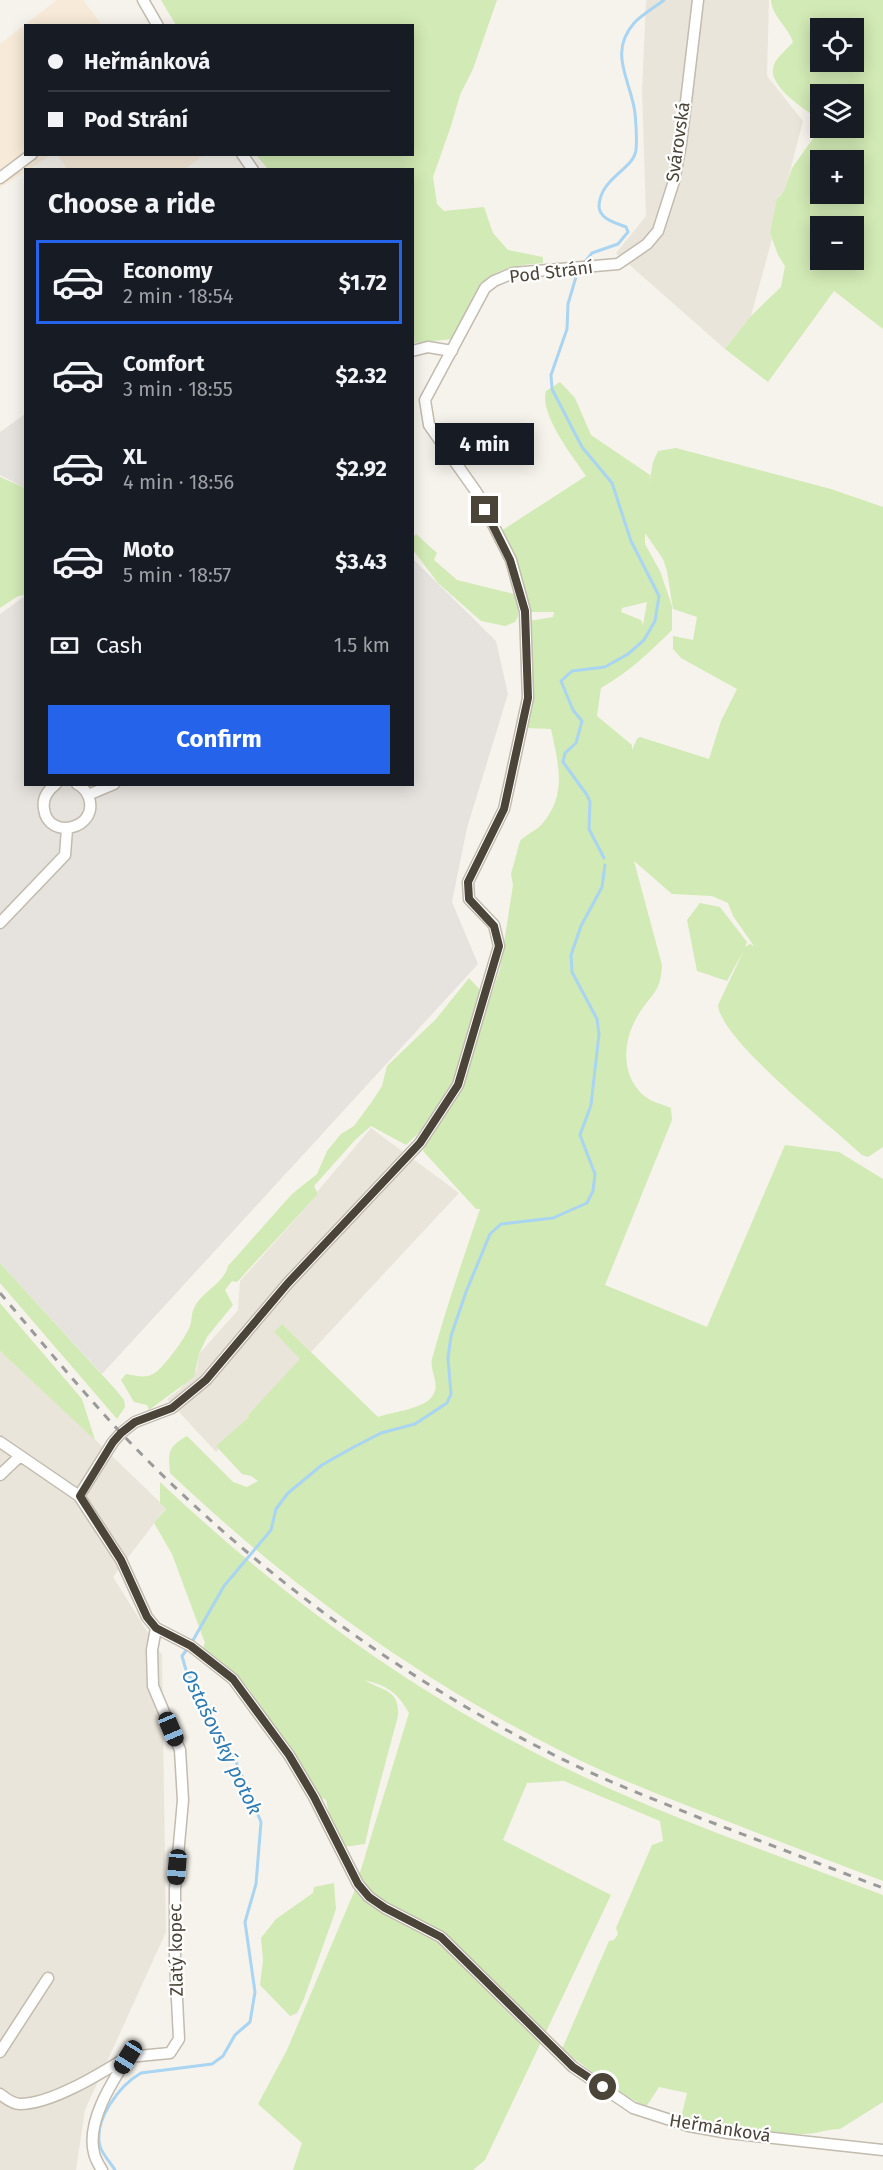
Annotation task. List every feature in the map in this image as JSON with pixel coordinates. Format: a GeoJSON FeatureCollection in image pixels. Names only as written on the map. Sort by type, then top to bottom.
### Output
{"type":"FeatureCollection","features":[{"type":"Feature","properties":{"kind":"street"},"geometry":{"type":"LineString","coordinates":[[143,0],[157,24]]}},
{"type":"Feature","properties":{"kind":"street","name":"Svárovská"},"geometry":{"type":"LineString","coordinates":[[618,264],[647,244],[657,231],[667,205],[681,144],[698,0]]}},
{"type":"Feature","properties":{"kind":"street"},"geometry":{"type":"LineString","coordinates":[[0,178],[29,156]]}},
{"type":"Feature","properties":{"kind":"street","name":"Pod Strání"},"geometry":{"type":"LineString","coordinates":[[80,1496],[121,1433],[135,1422],[172,1408],[206,1380],[288,1283],[420,1143],[458,1085],[499,946],[494,926],[469,899],[468,882],[504,809],[528,698],[525,611],[510,560],[477,493],[429,424],[424,399],[485,288],[494,281],[513,273],[618,264]]}},
{"type":"Feature","properties":{"kind":"street"},"geometry":{"type":"LineString","coordinates":[[414,350],[428,347],[452,351]]}},
{"type":"Feature","properties":{"kind":"street"},"geometry":{"type":"LineString","coordinates":[[54,786],[48,791],[43,807],[51,823],[67,829],[78,826],[90,812],[88,795],[79,786]]}},
{"type":"Feature","properties":{"kind":"street"},"geometry":{"type":"LineString","coordinates":[[88,795],[109,786]]}},
{"type":"Feature","properties":{"kind":"street"},"geometry":{"type":"LineString","coordinates":[[0,923],[64,855],[67,829]]}},
{"type":"Feature","properties":{"kind":"street"},"geometry":{"type":"LineString","coordinates":[[0,1442],[80,1496],[121,1560],[147,1617],[156,1628]]}},
{"type":"Feature","properties":{"kind":"street"},"geometry":{"type":"LineString","coordinates":[[0,1475],[20,1456]]}},
{"type":"Feature","properties":{"kind":"street","name":"Heřmánková"},"geometry":{"type":"LineString","coordinates":[[156,1628],[191,1646],[233,1679],[289,1755],[314,1797],[358,1884],[369,1897],[385,1908],[441,1937],[573,2067],[633,2108],[689,2126],[728,2133],[883,2150]]}},
{"type":"Feature","properties":{"kind":"street","name":"Zlatý kopec"},"geometry":{"type":"LineString","coordinates":[[0,2094],[18,2104],[39,2101],[94,2078],[128,2057],[170,2053],[179,2039],[175,1959],[175,1889],[183,1800],[180,1750],[153,1686],[152,1650],[156,1628]]}},
{"type":"Feature","properties":{"kind":"street"},"geometry":{"type":"LineString","coordinates":[[0,2052],[48,1978]]}},
{"type":"Feature","properties":{"kind":"street"},"geometry":{"type":"LineString","coordinates":[[102,2170],[94,2153],[93,2129],[109,2088],[128,2057]]}},
{"type":"Feature","properties":{"kind":"shaded area"},"geometry":{"type":"Polygon","coordinates":[[[57,0],[83,0],[101,24],[26,24],[57,0]]]}},
{"type":"Feature","properties":{"kind":"shaded area"},"geometry":{"type":"Polygon","coordinates":[[[646,0],[769,0],[767,76],[803,121],[787,183],[779,196],[770,233],[772,239],[751,316],[725,349],[616,253],[646,216],[642,91],[646,0]]]}},
{"type":"Feature","properties":{"kind":"shaded area"},"geometry":{"type":"Polygon","coordinates":[[[24,25],[24,156],[49,156],[31,168],[24,168],[24,172],[0,188],[0,44],[24,25]]]}},
{"type":"Feature","properties":{"kind":"shaded area"},"geometry":{"type":"Polygon","coordinates":[[[58,156],[201,157],[186,168],[67,168],[58,156]]]}},
{"type":"Feature","properties":{"kind":"shaded area"},"geometry":{"type":"Polygon","coordinates":[[[24,415],[24,487],[0,475],[0,432],[24,415]]]}},
{"type":"Feature","properties":{"kind":"shaded area"},"geometry":{"type":"Polygon","coordinates":[[[414,560],[496,641],[508,694],[467,828],[452,902],[478,964],[102,1374],[0,1263],[0,614],[24,597],[24,786],[414,786],[414,560]]]}},
{"type":"Feature","properties":{"kind":"shaded area"},"geometry":{"type":"Polygon","coordinates":[[[371,1128],[459,1193],[311,1352],[282,1324],[274,1332],[301,1359],[248,1415],[249,1417],[217,1446],[219,1449],[216,1452],[167,1399],[179,1390],[197,1370],[199,1354],[238,1310],[240,1281],[318,1194],[317,1192],[371,1128]]]}},
{"type":"Feature","properties":{"kind":"shaded area"},"geometry":{"type":"Polygon","coordinates":[[[0,1351],[166,1508],[113,1577],[162,1655],[166,1932],[85,2110],[76,2170],[0,2170],[0,1351]]]}},
{"type":"Feature","properties":{"kind":"green space"},"geometry":{"type":"Polygon","coordinates":[[[161,0],[497,0],[473,69],[460,95],[433,177],[437,204],[444,211],[484,207],[493,233],[508,250],[543,257],[543,263],[503,270],[491,276],[476,293],[453,339],[414,343],[414,168],[267,168],[257,156],[414,156],[414,24],[175,24],[161,0]]]}},
{"type":"Feature","properties":{"kind":"green space"},"geometry":{"type":"Polygon","coordinates":[[[771,0],[883,0],[883,329],[834,291],[768,382],[725,349],[751,316],[781,287],[785,266],[778,255],[770,233],[777,199],[784,191],[792,168],[813,138],[864,138],[864,84],[810,84],[810,113],[790,98],[777,84],[774,65],[793,42],[777,16],[771,0]]]}},
{"type":"Feature","properties":{"kind":"green space"},"geometry":{"type":"Polygon","coordinates":[[[560,382],[575,398],[591,435],[650,475],[649,484],[653,462],[658,451],[676,448],[831,489],[883,507],[883,1147],[868,1157],[862,1155],[757,1061],[724,1021],[718,1005],[744,950],[727,981],[697,971],[687,920],[700,903],[720,907],[747,942],[745,947],[750,944],[754,946],[733,916],[728,903],[712,896],[672,894],[634,861],[662,965],[660,982],[637,1017],[628,1039],[627,1062],[633,1083],[650,1100],[671,1108],[672,1120],[605,1285],[707,1327],[785,1145],[839,1152],[883,1179],[883,1881],[632,1783],[509,1724],[406,1661],[356,1627],[261,1554],[170,1473],[171,1451],[176,1443],[187,1436],[233,1482],[247,1487],[258,1481],[242,1474],[216,1446],[249,1417],[248,1415],[300,1359],[274,1332],[282,1324],[378,1417],[420,1405],[434,1394],[436,1384],[432,1359],[480,1209],[476,1209],[423,1151],[479,1031],[500,969],[513,885],[511,874],[520,841],[542,824],[550,813],[558,790],[558,766],[551,729],[526,728],[529,621],[553,617],[554,612],[528,612],[524,586],[501,531],[586,476],[552,423],[547,411],[546,391],[560,382]],[[645,533],[645,544],[660,571],[672,606],[672,630],[639,661],[601,688],[597,716],[632,745],[632,750],[640,737],[709,759],[721,721],[737,689],[681,658],[673,649],[673,636],[693,640],[697,617],[673,609],[663,559],[645,533]],[[647,602],[622,608],[621,612],[641,620],[643,625],[647,602]]]}},
{"type":"Feature","properties":{"kind":"green space"},"geometry":{"type":"Polygon","coordinates":[[[0,477],[24,488],[24,595],[18,596],[0,608],[0,477]]]}},
{"type":"Feature","properties":{"kind":"green space"},"geometry":{"type":"Polygon","coordinates":[[[416,534],[437,553],[434,560],[457,580],[518,595],[518,616],[515,622],[505,626],[481,621],[438,583],[414,551],[416,534]]]}},
{"type":"Feature","properties":{"kind":"green space"},"geometry":{"type":"Polygon","coordinates":[[[469,978],[482,992],[454,1080],[427,1125],[406,1145],[371,1126],[355,1140],[314,1186],[318,1194],[237,1282],[232,1281],[225,1290],[233,1305],[207,1337],[199,1354],[194,1377],[149,1410],[147,1405],[134,1402],[121,1380],[126,1374],[150,1375],[168,1360],[188,1331],[193,1310],[198,1302],[218,1283],[228,1266],[292,1194],[317,1174],[327,1151],[341,1134],[354,1126],[373,1100],[382,1086],[387,1066],[436,1019],[469,978]]]}},
{"type":"Feature","properties":{"kind":"green space"},"geometry":{"type":"Polygon","coordinates":[[[0,1263],[124,1400],[125,1407],[117,1419],[0,1283],[0,1263]]]}},
{"type":"Feature","properties":{"kind":"green space"},"geometry":{"type":"Polygon","coordinates":[[[0,1303],[82,1399],[95,1440],[0,1351],[0,1303]]]}},
{"type":"Feature","properties":{"kind":"green space"},"geometry":{"type":"Polygon","coordinates":[[[160,1482],[252,1564],[300,1602],[399,1673],[504,1737],[598,1784],[638,1801],[883,1895],[883,2102],[840,2129],[803,2134],[772,2133],[726,2127],[681,2118],[687,2093],[659,2087],[646,2107],[614,2089],[562,2049],[609,1941],[614,1940],[618,1934],[616,1928],[652,1845],[663,1841],[660,1821],[564,1781],[527,1783],[503,1840],[611,1895],[485,2160],[473,2170],[293,2170],[302,2143],[258,2104],[287,2050],[354,1892],[409,1713],[391,1691],[364,1680],[393,1696],[398,1707],[398,1716],[365,1844],[344,1847],[330,1818],[326,1800],[320,1797],[249,1689],[231,1670],[203,1648],[205,1643],[172,1554],[154,1523],[166,1509],[160,1503],[160,1482]]]}},
{"type":"Feature","properties":{"kind":"green space"},"geometry":{"type":"Polygon","coordinates":[[[334,1883],[336,1909],[304,1999],[297,2013],[290,2016],[260,1985],[263,1960],[261,1938],[276,1919],[313,1893],[314,1887],[334,1883]]]}},
{"type":"Feature","properties":{"kind":"waterway","name":"Ostašovský potok"},"geometry":{"type":"LineString","coordinates":[[584,263],[592,253],[618,244],[628,232],[626,227],[605,217],[599,206],[605,188],[630,163],[636,150],[635,113],[623,67],[623,45],[627,33],[635,22],[664,0]]}},
{"type":"Feature","properties":{"kind":"waterway","name":"Ostašovský potok"},"geometry":{"type":"LineString","coordinates":[[578,270],[568,304],[567,329],[551,375],[552,389],[582,447],[612,483],[631,541],[659,596],[655,621],[644,640],[628,654],[605,667],[572,671],[561,681],[573,710],[582,721],[576,743],[565,753],[563,762],[590,802],[589,829],[604,858]]}},
{"type":"Feature","properties":{"kind":"waterway","name":"Ostašovský potok"},"geometry":{"type":"LineString","coordinates":[[192,1642],[224,1586],[271,1530],[276,1509],[288,1493],[322,1465],[352,1448],[381,1433],[415,1424],[447,1403],[451,1394],[448,1358],[451,1336],[490,1234],[501,1224],[553,1218],[587,1203],[593,1191],[595,1174],[580,1135],[591,1105],[599,1034],[597,1019],[572,972],[571,955],[581,926],[602,887],[605,865]]}},
{"type":"Feature","properties":{"kind":"waterway","name":"Ostašovský potok"},"geometry":{"type":"LineString","coordinates":[[115,2170],[101,2149],[99,2136],[104,2115],[117,2095],[141,2073],[212,2064],[223,2056],[235,2035],[250,2022],[255,1992],[245,1922],[256,1884],[261,1822],[237,1764],[186,1670],[182,1656],[188,1648]]}},
{"type":"Feature","properties":{"kind":"railway"},"geometry":{"type":"LineString","coordinates":[[0,1293],[105,1416],[169,1482],[272,1573],[326,1615],[382,1654],[499,1726],[577,1766],[700,1818],[883,1888]]}},
{"type":"Feature","properties":{"kind":"route"},"geometry":{"type":"LineString","coordinates":[[485,510],[510,560],[525,611],[528,698],[504,809],[468,882],[469,899],[494,926],[499,946],[458,1085],[420,1143],[288,1283],[206,1380],[172,1408],[135,1422],[121,1433],[80,1496],[121,1560],[147,1617],[156,1628],[191,1646],[233,1679],[289,1755],[314,1797],[358,1884],[369,1897],[385,1908],[426,1927],[441,1937],[457,1950],[573,2067],[603,2087]]}}]}
